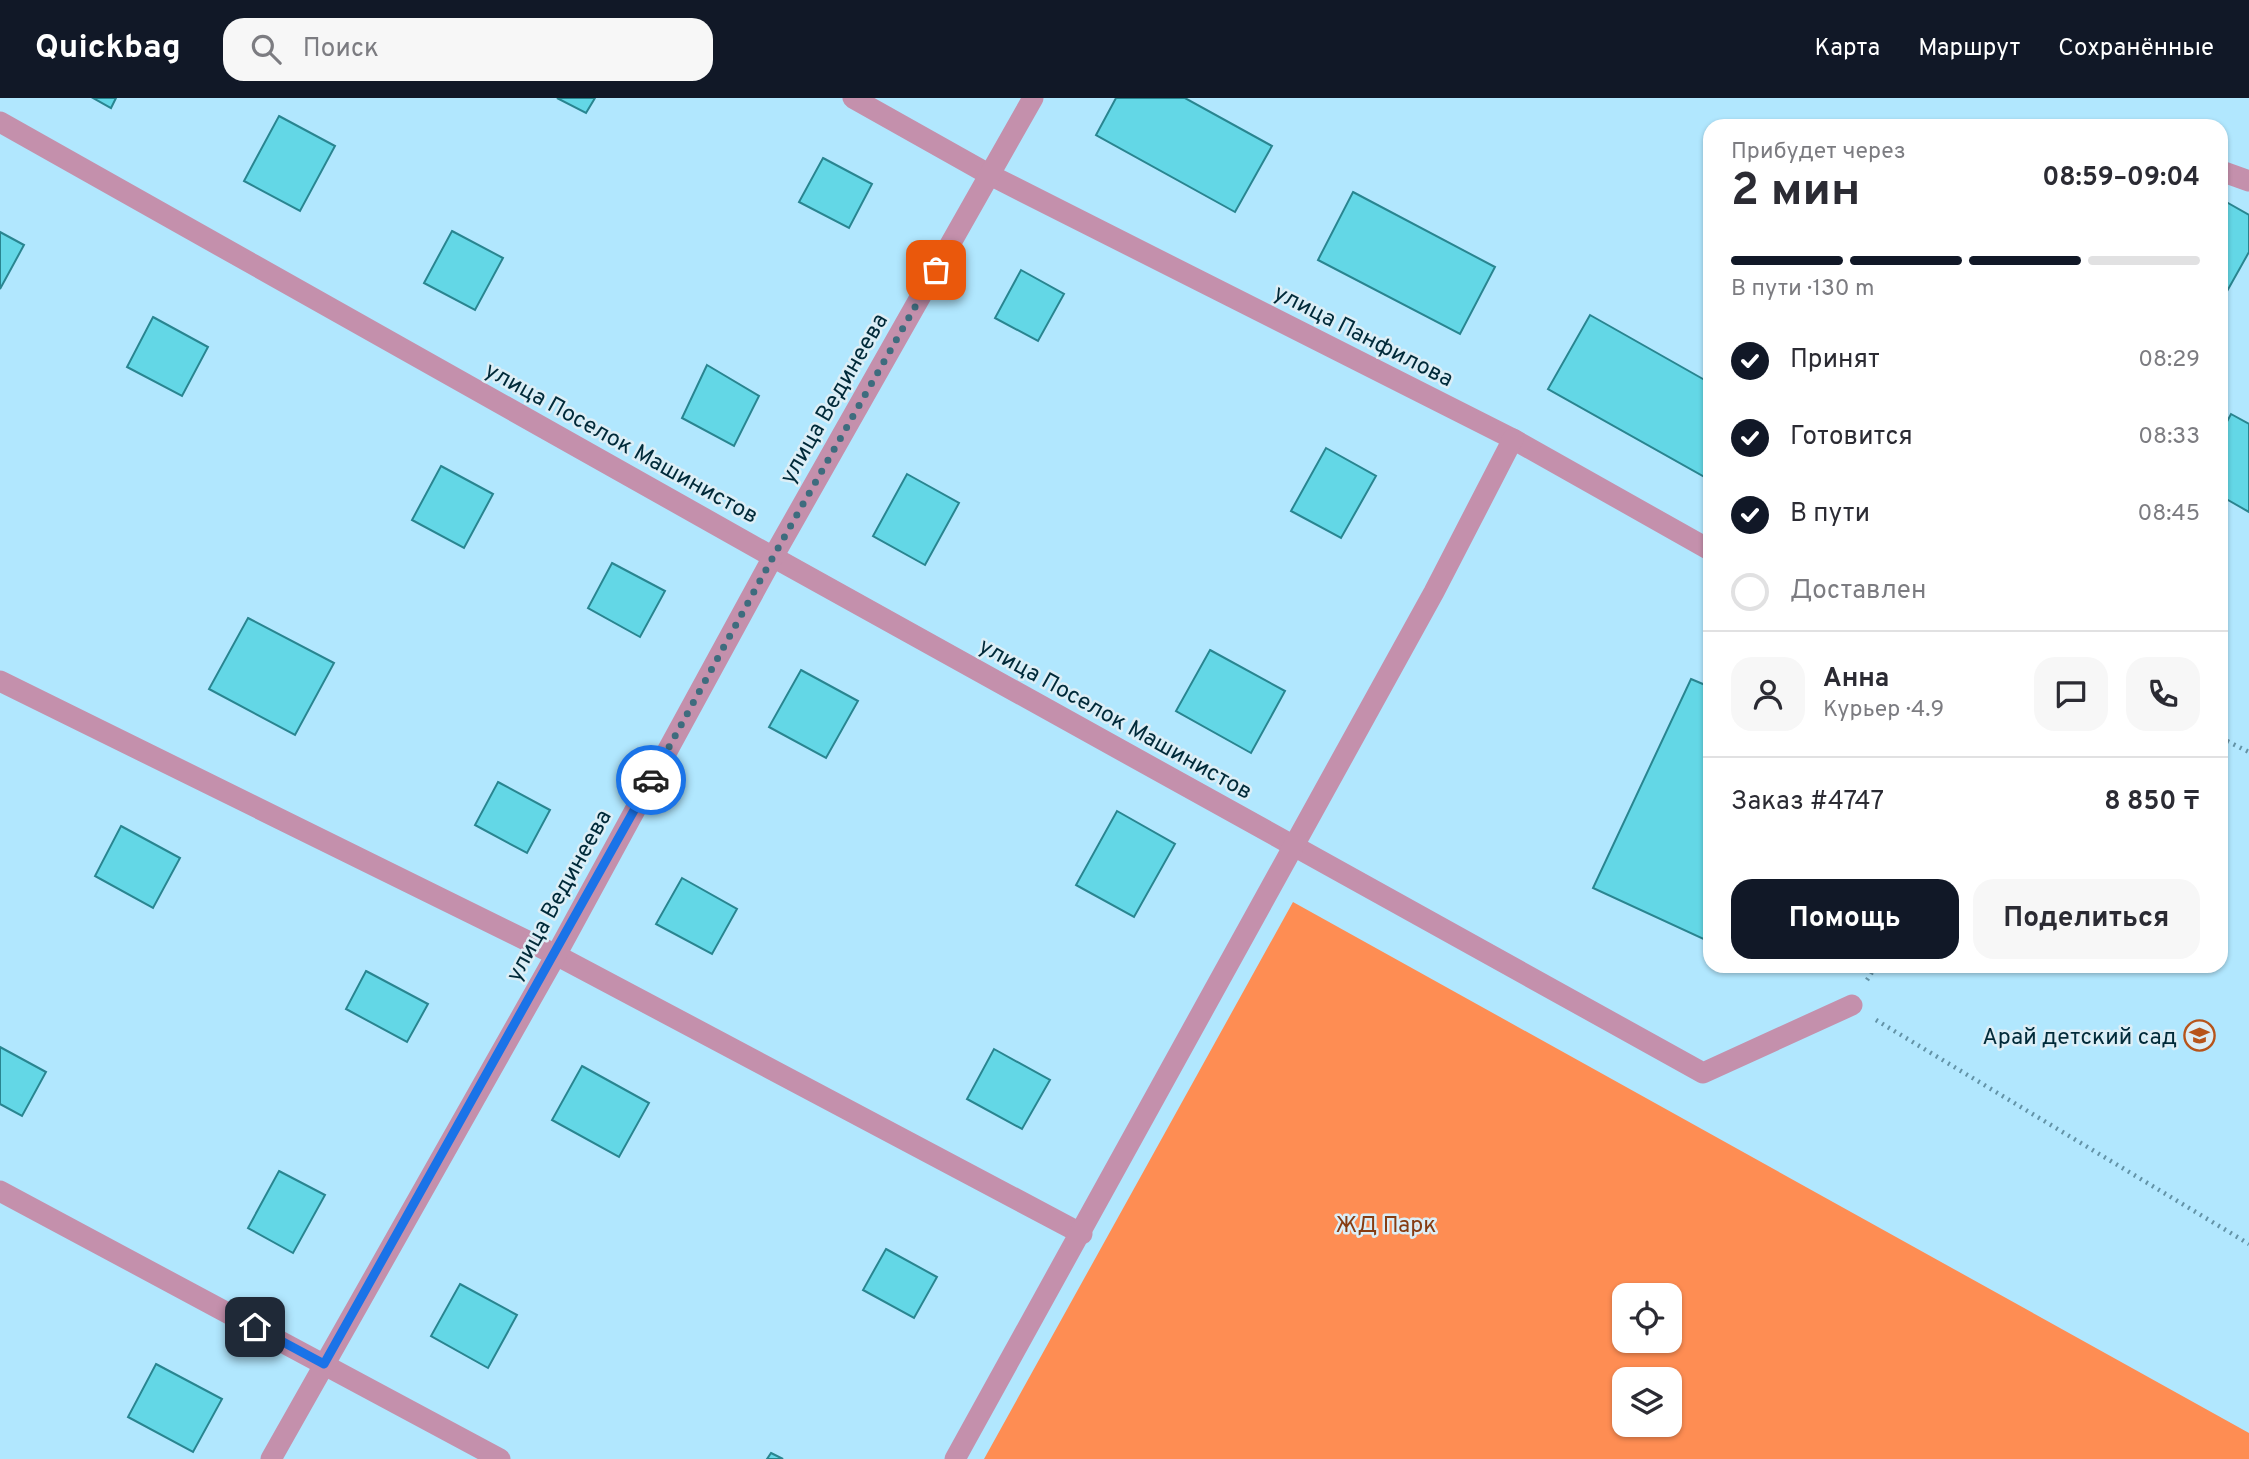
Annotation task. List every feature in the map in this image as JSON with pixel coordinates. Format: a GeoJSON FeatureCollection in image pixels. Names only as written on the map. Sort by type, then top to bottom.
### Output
{"type":"FeatureCollection","features":[{"type":"Feature","properties":{"kind":"street"},"geometry":{"type":"LineString","coordinates":[[853,98],[990,175]]}},
{"type":"Feature","properties":{"kind":"street","name":"улица Вединеева"},"geometry":{"type":"LineString","coordinates":[[271,1459],[556,955],[773,557],[1033,98]]}},
{"type":"Feature","properties":{"kind":"street","name":"улица Поселок Машинистов"},"geometry":{"type":"LineString","coordinates":[[0,122],[773,557],[1703,1073],[1852,1005]]}},
{"type":"Feature","properties":{"kind":"street"},"geometry":{"type":"LineString","coordinates":[[2228,174],[2249,181]]}},
{"type":"Feature","properties":{"kind":"street","name":"улица Панфилова"},"geometry":{"type":"LineString","coordinates":[[990,175],[1513,439],[1703,546]]}},
{"type":"Feature","properties":{"kind":"street"},"geometry":{"type":"LineString","coordinates":[[955,1459],[1082,1234],[1292,845],[1434,592],[1513,439]]}},
{"type":"Feature","properties":{"kind":"street"},"geometry":{"type":"LineString","coordinates":[[0,681],[556,955],[1082,1234]]}},
{"type":"Feature","properties":{"kind":"street"},"geometry":{"type":"LineString","coordinates":[[0,1191],[500,1459]]}},
{"type":"Feature","properties":{"kind":"path"},"geometry":{"type":"LineString","coordinates":[[2228,742],[2249,752]]}},
{"type":"Feature","properties":{"kind":"path"},"geometry":{"type":"LineString","coordinates":[[1852,1005],[2249,1244]]}},
{"type":"Feature","properties":{"kind":"green space","name":"ЖД Парк"},"geometry":{"type":"Polygon","coordinates":[[[1293,902],[2249,1433],[2249,1459],[984,1459],[1293,902]]]}},
{"type":"Feature","properties":{"kind":"building"},"geometry":{"type":"Polygon","coordinates":[[[93,98],[116,98],[111,108],[93,98]]]}},
{"type":"Feature","properties":{"kind":"building"},"geometry":{"type":"Polygon","coordinates":[[[557,98],[595,98],[586,113],[557,98]]]}},
{"type":"Feature","properties":{"kind":"building"},"geometry":{"type":"Polygon","coordinates":[[[1116,98],[1185,98],[1272,146],[1235,212],[1096,135],[1116,98]]]}},
{"type":"Feature","properties":{"kind":"building"},"geometry":{"type":"Polygon","coordinates":[[[279,116],[335,146],[300,211],[244,181],[279,116]]]}},
{"type":"Feature","properties":{"kind":"building"},"geometry":{"type":"Polygon","coordinates":[[[823,158],[872,184],[849,228],[799,202],[823,158]]]}},
{"type":"Feature","properties":{"kind":"building"},"geometry":{"type":"Polygon","coordinates":[[[1353,192],[1495,267],[1460,334],[1318,260],[1353,192]]]}},
{"type":"Feature","properties":{"kind":"building"},"geometry":{"type":"Polygon","coordinates":[[[2228,203],[2249,215],[2249,252],[2228,290],[2228,203]]]}},
{"type":"Feature","properties":{"kind":"building"},"geometry":{"type":"Polygon","coordinates":[[[452,231],[503,258],[475,310],[424,283],[452,231]]]}},
{"type":"Feature","properties":{"kind":"building"},"geometry":{"type":"Polygon","coordinates":[[[0,232],[24,245],[0,289],[0,232]]]}},
{"type":"Feature","properties":{"kind":"building"},"geometry":{"type":"Polygon","coordinates":[[[1021,270],[1064,294],[1038,341],[995,318],[1021,270]]]}},
{"type":"Feature","properties":{"kind":"building"},"geometry":{"type":"Polygon","coordinates":[[[1590,315],[1703,379],[1703,476],[1548,389],[1590,315]]]}},
{"type":"Feature","properties":{"kind":"building"},"geometry":{"type":"Polygon","coordinates":[[[153,317],[208,347],[182,396],[127,367],[153,317]]]}},
{"type":"Feature","properties":{"kind":"building"},"geometry":{"type":"Polygon","coordinates":[[[707,365],[759,396],[734,446],[682,418],[707,365]]]}},
{"type":"Feature","properties":{"kind":"building"},"geometry":{"type":"Polygon","coordinates":[[[2231,414],[2249,424],[2249,512],[2228,500],[2228,420],[2231,414]]]}},
{"type":"Feature","properties":{"kind":"building"},"geometry":{"type":"Polygon","coordinates":[[[1326,448],[1376,476],[1341,538],[1291,511],[1326,448]]]}},
{"type":"Feature","properties":{"kind":"building"},"geometry":{"type":"Polygon","coordinates":[[[441,466],[493,494],[464,548],[412,520],[441,466]]]}},
{"type":"Feature","properties":{"kind":"building"},"geometry":{"type":"Polygon","coordinates":[[[907,474],[959,503],[925,565],[873,536],[907,474]]]}},
{"type":"Feature","properties":{"kind":"building"},"geometry":{"type":"Polygon","coordinates":[[[612,563],[665,591],[640,637],[588,608],[612,563]]]}},
{"type":"Feature","properties":{"kind":"building"},"geometry":{"type":"Polygon","coordinates":[[[248,618],[334,663],[295,735],[209,689],[248,618]]]}},
{"type":"Feature","properties":{"kind":"building"},"geometry":{"type":"Polygon","coordinates":[[[1210,650],[1285,691],[1251,753],[1176,711],[1210,650]]]}},
{"type":"Feature","properties":{"kind":"building"},"geometry":{"type":"Polygon","coordinates":[[[801,670],[858,701],[826,758],[769,727],[801,670]]]}},
{"type":"Feature","properties":{"kind":"building"},"geometry":{"type":"Polygon","coordinates":[[[1691,679],[1703,684],[1703,939],[1593,888],[1691,679]]]}},
{"type":"Feature","properties":{"kind":"building"},"geometry":{"type":"Polygon","coordinates":[[[498,782],[550,810],[527,853],[475,825],[498,782]]]}},
{"type":"Feature","properties":{"kind":"building"},"geometry":{"type":"Polygon","coordinates":[[[1117,811],[1175,844],[1134,917],[1076,885],[1117,811]]]}},
{"type":"Feature","properties":{"kind":"building"},"geometry":{"type":"Polygon","coordinates":[[[121,826],[180,858],[153,908],[95,876],[121,826]]]}},
{"type":"Feature","properties":{"kind":"building"},"geometry":{"type":"Polygon","coordinates":[[[682,878],[737,909],[712,954],[656,924],[682,878]]]}},
{"type":"Feature","properties":{"kind":"building"},"geometry":{"type":"Polygon","coordinates":[[[366,971],[428,1004],[407,1042],[346,1009],[366,971]]]}},
{"type":"Feature","properties":{"kind":"building"},"geometry":{"type":"Polygon","coordinates":[[[0,1047],[46,1072],[22,1116],[0,1104],[0,1047]]]}},
{"type":"Feature","properties":{"kind":"building"},"geometry":{"type":"Polygon","coordinates":[[[994,1049],[1050,1080],[1022,1129],[967,1099],[994,1049]]]}},
{"type":"Feature","properties":{"kind":"building"},"geometry":{"type":"Polygon","coordinates":[[[582,1066],[649,1103],[619,1157],[552,1120],[582,1066]]]}},
{"type":"Feature","properties":{"kind":"building"},"geometry":{"type":"Polygon","coordinates":[[[279,1171],[325,1195],[293,1253],[248,1228],[279,1171]]]}},
{"type":"Feature","properties":{"kind":"building"},"geometry":{"type":"Polygon","coordinates":[[[886,1249],[937,1277],[914,1318],[863,1290],[886,1249]]]}},
{"type":"Feature","properties":{"kind":"building"},"geometry":{"type":"Polygon","coordinates":[[[460,1284],[517,1315],[488,1368],[431,1336],[460,1284]]]}},
{"type":"Feature","properties":{"kind":"building"},"geometry":{"type":"Polygon","coordinates":[[[156,1364],[222,1399],[193,1452],[128,1417],[156,1364]]]}},
{"type":"Feature","properties":{"kind":"building"},"geometry":{"type":"Polygon","coordinates":[[[771,1453],[783,1459],[767,1459],[771,1453]]]}},
{"type":"Feature","properties":{"kind":"way so far"},"geometry":{"type":"LineString","coordinates":[[651,780],[773,557],[936,270]]}},
{"type":"Feature","properties":{"kind":"place","name":"Арай детский сад"},"geometry":{"type":"Point","coordinates":[2200,1036]}},
{"type":"Feature","properties":{"kind":"route"},"geometry":{"type":"LineString","coordinates":[[255,1327],[324,1364],[556,955],[651,780]]}}]}
